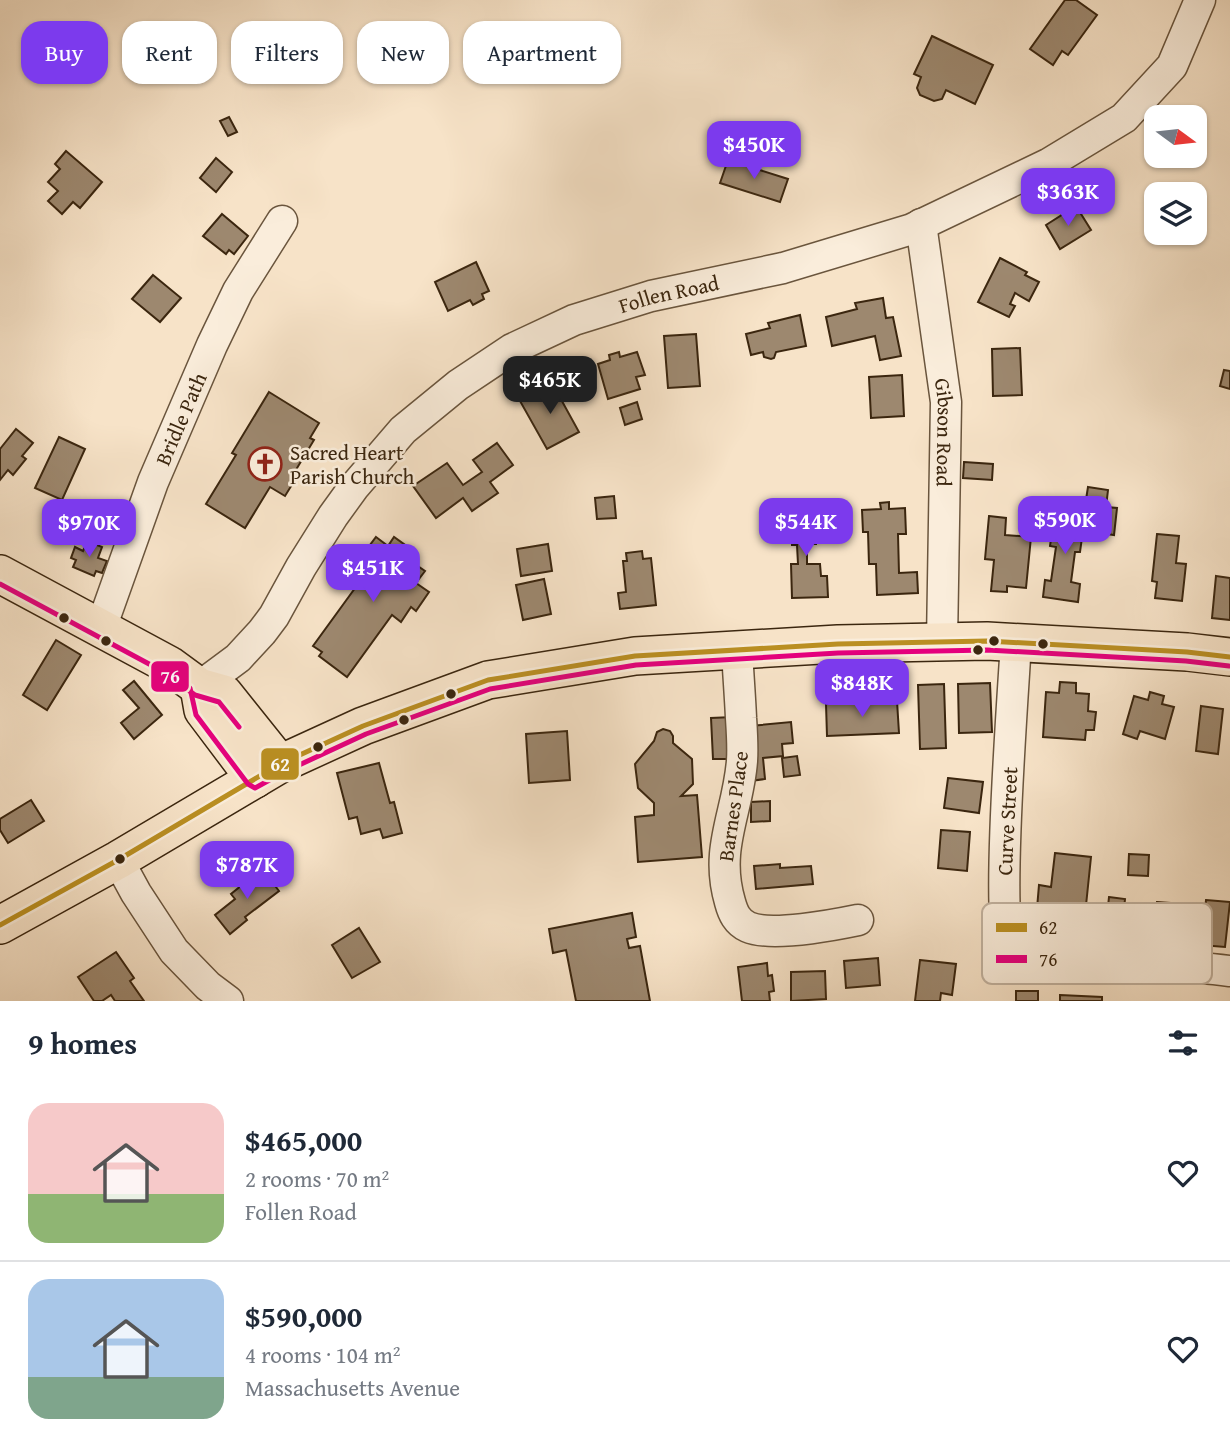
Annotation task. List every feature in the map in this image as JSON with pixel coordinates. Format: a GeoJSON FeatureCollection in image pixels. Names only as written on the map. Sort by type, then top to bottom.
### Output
{"type":"FeatureCollection","features":[{"type":"Feature","properties":{"kind":"main road"},"geometry":{"type":"LineString","coordinates":[[0,574],[169,665],[199,687],[204,710],[267,771]]}},
{"type":"Feature","properties":{"kind":"main road"},"geometry":{"type":"LineString","coordinates":[[0,925],[118,860],[267,771],[363,726],[488,680],[635,656],[838,644],[1016,642],[1230,657]]}},
{"type":"Feature","properties":{"kind":"street","name":"Follen Road"},"geometry":{"type":"LineString","coordinates":[[199,687],[238,658],[262,632],[333,516],[354,487],[403,430],[458,385],[512,349],[574,320],[651,296],[783,268],[912,229],[1048,164],[1124,118],[1171,66],[1200,0]]}},
{"type":"Feature","properties":{"kind":"street","name":"Bridle Path"},"geometry":{"type":"LineString","coordinates":[[100,628],[153,482],[212,345],[238,292],[282,221]]}},
{"type":"Feature","properties":{"kind":"street","name":"Gibson Road"},"geometry":{"type":"LineString","coordinates":[[921,224],[946,402],[942,642]]}},
{"type":"Feature","properties":{"kind":"street","name":"Curve Street"},"geometry":{"type":"LineString","coordinates":[[1004,903],[1016,642]]}},
{"type":"Feature","properties":{"kind":"street","name":"Barnes Place"},"geometry":{"type":"LineString","coordinates":[[737,649],[742,763],[724,860],[728,894],[735,916],[747,927],[767,930],[819,928],[858,920]]}},
{"type":"Feature","properties":{"kind":"street"},"geometry":{"type":"LineString","coordinates":[[118,860],[174,951],[208,986],[228,1001]]}},
{"type":"Feature","properties":{"kind":"street","name":"Curve Street"},"geometry":{"type":"LineString","coordinates":[[1212,969],[1230,971]]}},
{"type":"Feature","properties":{"kind":"building"},"geometry":{"type":"Polygon","coordinates":[[[1065,0],[1076,0],[1097,15],[1068,55],[1062,51],[1053,65],[1030,49],[1065,0]]]}},
{"type":"Feature","properties":{"kind":"building"},"geometry":{"type":"Polygon","coordinates":[[[932,36],[993,65],[975,104],[946,90],[942,99],[934,101],[920,95],[917,88],[921,77],[914,74],[932,36]]]}},
{"type":"Feature","properties":{"kind":"building"},"geometry":{"type":"Polygon","coordinates":[[[229,117],[237,132],[228,136],[220,121],[229,117]]]}},
{"type":"Feature","properties":{"kind":"building"},"geometry":{"type":"Polygon","coordinates":[[[66,151],[102,182],[80,208],[73,202],[62,214],[48,201],[58,191],[48,182],[60,169],[55,164],[66,151]]]}},
{"type":"Feature","properties":{"kind":"building"},"geometry":{"type":"Polygon","coordinates":[[[216,158],[232,172],[216,192],[200,178],[216,158]]]}},
{"type":"Feature","properties":{"kind":"building"},"geometry":{"type":"Polygon","coordinates":[[[728,160],[788,179],[780,202],[720,183],[728,160]]]}},
{"type":"Feature","properties":{"kind":"building"},"geometry":{"type":"Polygon","coordinates":[[[1076,206],[1091,230],[1060,249],[1046,225],[1076,206]]]}},
{"type":"Feature","properties":{"kind":"building"},"geometry":{"type":"Polygon","coordinates":[[[222,214],[248,236],[234,254],[229,250],[226,254],[203,236],[222,214]]]}},
{"type":"Feature","properties":{"kind":"building"},"geometry":{"type":"Polygon","coordinates":[[[1000,258],[1027,272],[1025,275],[1039,282],[1029,301],[1015,293],[1010,304],[1015,306],[1009,317],[978,302],[1000,258]]]}},
{"type":"Feature","properties":{"kind":"building"},"geometry":{"type":"Polygon","coordinates":[[[476,262],[489,291],[482,294],[484,299],[473,305],[470,300],[448,311],[435,282],[476,262]]]}},
{"type":"Feature","properties":{"kind":"building"},"geometry":{"type":"Polygon","coordinates":[[[153,275],[181,298],[160,322],[132,299],[153,275]]]}},
{"type":"Feature","properties":{"kind":"building"},"geometry":{"type":"Polygon","coordinates":[[[883,298],[886,318],[893,317],[901,356],[880,360],[875,336],[832,346],[826,317],[857,309],[855,303],[883,298]]]}},
{"type":"Feature","properties":{"kind":"building"},"geometry":{"type":"Polygon","coordinates":[[[800,315],[806,346],[776,352],[771,359],[764,357],[763,352],[751,355],[746,334],[770,328],[768,323],[800,315]]]}},
{"type":"Feature","properties":{"kind":"building"},"geometry":{"type":"Polygon","coordinates":[[[696,334],[700,386],[668,388],[664,336],[696,334]]]}},
{"type":"Feature","properties":{"kind":"building"},"geometry":{"type":"Polygon","coordinates":[[[1020,348],[1022,395],[993,396],[992,349],[1020,348]]]}},
{"type":"Feature","properties":{"kind":"building"},"geometry":{"type":"Polygon","coordinates":[[[619,352],[620,357],[637,352],[645,375],[636,377],[640,389],[608,399],[598,364],[610,360],[609,355],[619,352]]]}},
{"type":"Feature","properties":{"kind":"building"},"geometry":{"type":"Polygon","coordinates":[[[1224,370],[1230,371],[1230,389],[1220,386],[1224,370]]]}},
{"type":"Feature","properties":{"kind":"building"},"geometry":{"type":"Polygon","coordinates":[[[902,375],[904,416],[871,418],[869,377],[902,375]]]}},
{"type":"Feature","properties":{"kind":"building"},"geometry":{"type":"Polygon","coordinates":[[[552,383],[579,432],[547,449],[520,401],[552,383]]]}},
{"type":"Feature","properties":{"kind":"building","name":"Sacred Heart Parish Church"},"geometry":{"type":"Polygon","coordinates":[[[269,392],[319,423],[310,438],[314,440],[294,473],[298,475],[285,496],[270,487],[245,528],[206,504],[236,455],[232,453],[269,392]]]}},
{"type":"Feature","properties":{"kind":"building"},"geometry":{"type":"Polygon","coordinates":[[[637,402],[642,419],[625,425],[620,408],[637,402]]]}},
{"type":"Feature","properties":{"kind":"building"},"geometry":{"type":"Polygon","coordinates":[[[16,429],[33,443],[22,456],[26,459],[13,475],[8,470],[0,480],[0,449],[16,429]]]}},
{"type":"Feature","properties":{"kind":"building"},"geometry":{"type":"Polygon","coordinates":[[[59,437],[85,449],[62,500],[35,488],[59,437]]]}},
{"type":"Feature","properties":{"kind":"building"},"geometry":{"type":"Polygon","coordinates":[[[497,443],[513,465],[490,482],[498,493],[472,511],[463,498],[436,518],[413,486],[447,463],[463,485],[482,472],[473,460],[497,443]]]}},
{"type":"Feature","properties":{"kind":"building"},"geometry":{"type":"Polygon","coordinates":[[[964,462],[993,464],[992,480],[963,478],[964,462]]]}},
{"type":"Feature","properties":{"kind":"building"},"geometry":{"type":"Polygon","coordinates":[[[1088,487],[1108,490],[1106,507],[1117,508],[1114,535],[1087,531],[1091,507],[1085,506],[1088,487]]]}},
{"type":"Feature","properties":{"kind":"building"},"geometry":{"type":"Polygon","coordinates":[[[614,496],[616,518],[597,519],[595,498],[614,496]]]}},
{"type":"Feature","properties":{"kind":"building"},"geometry":{"type":"Polygon","coordinates":[[[889,502],[889,509],[905,508],[906,534],[898,534],[899,573],[917,572],[918,593],[877,595],[876,564],[869,564],[868,532],[863,532],[862,510],[881,509],[880,503],[889,502]]]}},
{"type":"Feature","properties":{"kind":"building"},"geometry":{"type":"Polygon","coordinates":[[[815,510],[816,544],[807,544],[807,564],[820,564],[821,576],[827,576],[828,597],[792,598],[791,564],[798,564],[797,545],[792,545],[791,511],[815,510]]]}},
{"type":"Feature","properties":{"kind":"building"},"geometry":{"type":"Polygon","coordinates":[[[1055,511],[1085,516],[1080,552],[1075,552],[1071,582],[1080,584],[1078,602],[1043,597],[1045,580],[1051,581],[1056,547],[1050,546],[1055,511]]]}},
{"type":"Feature","properties":{"kind":"building"},"geometry":{"type":"Polygon","coordinates":[[[989,516],[1006,518],[1005,535],[1031,537],[1026,588],[1007,586],[1007,592],[991,591],[994,560],[985,559],[989,516]]]}},
{"type":"Feature","properties":{"kind":"building"},"geometry":{"type":"Polygon","coordinates":[[[1157,534],[1179,536],[1176,563],[1186,564],[1182,601],[1155,598],[1157,582],[1152,581],[1157,534]]]}},
{"type":"Feature","properties":{"kind":"building"},"geometry":{"type":"Polygon","coordinates":[[[376,537],[388,546],[394,537],[415,552],[409,560],[425,571],[416,583],[429,592],[416,611],[411,607],[401,622],[392,615],[347,677],[319,656],[322,652],[313,646],[366,573],[355,565],[376,537]]]}},
{"type":"Feature","properties":{"kind":"building"},"geometry":{"type":"Polygon","coordinates":[[[87,541],[102,547],[98,558],[107,561],[102,573],[96,571],[94,576],[73,567],[76,560],[71,558],[75,547],[83,551],[87,541]]]}},
{"type":"Feature","properties":{"kind":"building"},"geometry":{"type":"Polygon","coordinates":[[[548,544],[552,571],[521,576],[517,549],[548,544]]]}},
{"type":"Feature","properties":{"kind":"building"},"geometry":{"type":"Polygon","coordinates":[[[642,551],[643,559],[651,558],[656,605],[620,609],[618,593],[626,592],[623,561],[627,561],[626,553],[642,551]]]}},
{"type":"Feature","properties":{"kind":"building"},"geometry":{"type":"Polygon","coordinates":[[[1216,576],[1230,578],[1230,620],[1212,618],[1216,576]]]}},
{"type":"Feature","properties":{"kind":"building"},"geometry":{"type":"Polygon","coordinates":[[[544,579],[551,614],[523,620],[516,585],[544,579]]]}},
{"type":"Feature","properties":{"kind":"building"},"geometry":{"type":"Polygon","coordinates":[[[56,640],[81,655],[47,710],[23,695],[56,640]]]}},
{"type":"Feature","properties":{"kind":"building"},"geometry":{"type":"Polygon","coordinates":[[[134,681],[162,715],[134,739],[121,723],[139,708],[123,690],[134,681]]]}},
{"type":"Feature","properties":{"kind":"building"},"geometry":{"type":"Polygon","coordinates":[[[1060,682],[1076,683],[1076,693],[1089,694],[1088,711],[1096,712],[1094,730],[1086,730],[1085,740],[1043,737],[1046,692],[1059,693],[1060,682]]]}},
{"type":"Feature","properties":{"kind":"building"},"geometry":{"type":"Polygon","coordinates":[[[990,683],[992,732],[959,733],[958,684],[990,683]]]}},
{"type":"Feature","properties":{"kind":"building"},"geometry":{"type":"Polygon","coordinates":[[[944,684],[946,748],[920,749],[918,685],[944,684]]]}},
{"type":"Feature","properties":{"kind":"building"},"geometry":{"type":"Polygon","coordinates":[[[1150,692],[1164,696],[1162,704],[1174,707],[1165,739],[1140,731],[1137,739],[1123,734],[1134,696],[1148,700],[1150,692]]]}},
{"type":"Feature","properties":{"kind":"building"},"geometry":{"type":"Polygon","coordinates":[[[897,701],[899,733],[827,736],[826,704],[897,701]]]}},
{"type":"Feature","properties":{"kind":"building"},"geometry":{"type":"Polygon","coordinates":[[[1201,706],[1223,709],[1218,754],[1196,751],[1201,706]]]}},
{"type":"Feature","properties":{"kind":"building"},"geometry":{"type":"Polygon","coordinates":[[[733,717],[734,759],[713,759],[711,718],[733,717]]]}},
{"type":"Feature","properties":{"kind":"building"},"geometry":{"type":"Polygon","coordinates":[[[791,722],[793,743],[782,744],[783,756],[763,758],[765,779],[750,781],[750,726],[791,722]]]}},
{"type":"Feature","properties":{"kind":"building"},"geometry":{"type":"Polygon","coordinates":[[[663,729],[670,731],[673,743],[692,759],[693,784],[681,796],[697,795],[702,857],[638,862],[635,817],[654,815],[654,803],[638,788],[635,764],[654,741],[657,732],[663,729]]]}},
{"type":"Feature","properties":{"kind":"building"},"geometry":{"type":"Polygon","coordinates":[[[567,731],[570,780],[529,783],[526,734],[567,731]]]}},
{"type":"Feature","properties":{"kind":"building"},"geometry":{"type":"Polygon","coordinates":[[[797,756],[800,775],[784,777],[782,758],[797,756]]]}},
{"type":"Feature","properties":{"kind":"building"},"geometry":{"type":"Polygon","coordinates":[[[379,763],[402,833],[383,838],[380,829],[361,834],[357,817],[349,819],[337,773],[379,763]]]}},
{"type":"Feature","properties":{"kind":"building"},"geometry":{"type":"Polygon","coordinates":[[[948,778],[983,782],[979,813],[944,808],[948,778]]]}},
{"type":"Feature","properties":{"kind":"building"},"geometry":{"type":"Polygon","coordinates":[[[31,800],[44,821],[8,843],[0,830],[0,819],[31,800]]]}},
{"type":"Feature","properties":{"kind":"building"},"geometry":{"type":"Polygon","coordinates":[[[770,801],[770,821],[751,822],[751,802],[770,801]]]}},
{"type":"Feature","properties":{"kind":"building"},"geometry":{"type":"Polygon","coordinates":[[[941,830],[970,832],[967,871],[938,868],[941,830]]]}},
{"type":"Feature","properties":{"kind":"building"},"geometry":{"type":"Polygon","coordinates":[[[1055,853],[1091,857],[1086,903],[1037,903],[1039,885],[1051,887],[1055,853]]]}},
{"type":"Feature","properties":{"kind":"building"},"geometry":{"type":"Polygon","coordinates":[[[1129,854],[1149,855],[1148,876],[1128,875],[1129,854]]]}},
{"type":"Feature","properties":{"kind":"building"},"geometry":{"type":"Polygon","coordinates":[[[780,864],[780,868],[811,866],[813,884],[756,889],[754,866],[780,864]]]}},
{"type":"Feature","properties":{"kind":"building"},"geometry":{"type":"Polygon","coordinates":[[[262,869],[279,891],[245,917],[247,920],[230,934],[215,915],[235,899],[231,894],[262,869]]]}},
{"type":"Feature","properties":{"kind":"building"},"geometry":{"type":"Polygon","coordinates":[[[1109,897],[1125,899],[1125,903],[1108,903],[1109,897]]]}},
{"type":"Feature","properties":{"kind":"building"},"geometry":{"type":"Polygon","coordinates":[[[1206,900],[1230,902],[1225,947],[1212,946],[1212,903],[1206,903],[1206,900]]]}},
{"type":"Feature","properties":{"kind":"building"},"geometry":{"type":"Polygon","coordinates":[[[632,913],[636,937],[627,939],[629,948],[640,946],[650,1001],[576,1001],[566,950],[553,953],[549,929],[632,913]]]}},
{"type":"Feature","properties":{"kind":"building"},"geometry":{"type":"Polygon","coordinates":[[[359,928],[380,962],[352,978],[332,945],[359,928]]]}},
{"type":"Feature","properties":{"kind":"building"},"geometry":{"type":"Polygon","coordinates":[[[116,952],[134,978],[130,981],[144,1001],[115,1001],[111,995],[102,1001],[94,1001],[78,977],[116,952]]]}},
{"type":"Feature","properties":{"kind":"building"},"geometry":{"type":"Polygon","coordinates":[[[878,958],[880,985],[846,988],[844,961],[878,958]]]}},
{"type":"Feature","properties":{"kind":"building"},"geometry":{"type":"Polygon","coordinates":[[[920,960],[956,964],[952,995],[941,993],[940,1001],[915,1001],[920,960]]]}},
{"type":"Feature","properties":{"kind":"building"},"geometry":{"type":"Polygon","coordinates":[[[767,963],[768,976],[772,975],[774,991],[769,992],[770,1001],[742,1001],[738,967],[767,963]]]}},
{"type":"Feature","properties":{"kind":"building"},"geometry":{"type":"Polygon","coordinates":[[[825,971],[826,999],[791,1001],[791,972],[825,971]]]}},
{"type":"Feature","properties":{"kind":"building"},"geometry":{"type":"Polygon","coordinates":[[[1016,991],[1038,991],[1038,1001],[1016,1001],[1016,991]]]}},
{"type":"Feature","properties":{"kind":"building"},"geometry":{"type":"Polygon","coordinates":[[[1060,995],[1102,997],[1102,1001],[1060,1001],[1060,995]]]}},
{"type":"Feature","properties":{"kind":"transit line","name":"76"},"geometry":{"type":"LineString","coordinates":[[0,584],[164,672],[195,695],[219,702],[239,727]]}},
{"type":"Feature","properties":{"kind":"transit line","name":"62"},"geometry":{"type":"LineString","coordinates":[[0,925],[118,860],[280,764],[363,726],[488,680],[635,656],[838,644],[987,641],[1187,652],[1230,657]]}},
{"type":"Feature","properties":{"kind":"transit line","name":"76"},"geometry":{"type":"LineString","coordinates":[[190,688],[196,715],[248,784],[255,788],[366,734],[490,689],[636,665],[838,653],[987,650],[1186,661],[1229,666]]}},
{"type":"Feature","properties":{"kind":"place","name":"Sacred Heart Parish Church"},"geometry":{"type":"Point","coordinates":[265,464]}}]}
